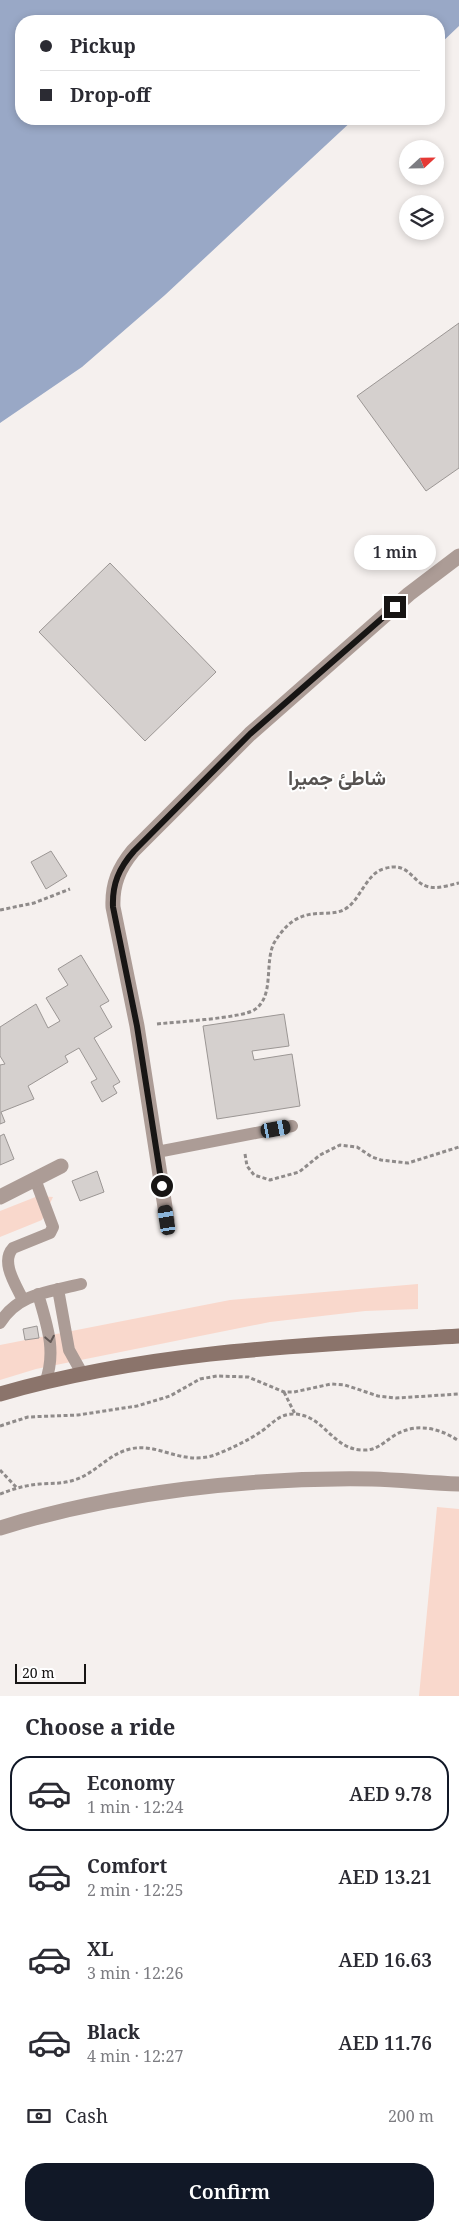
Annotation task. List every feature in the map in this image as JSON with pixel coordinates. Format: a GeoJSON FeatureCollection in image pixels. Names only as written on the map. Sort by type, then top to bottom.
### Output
{"type":"FeatureCollection","features":[{"type":"Feature","properties":{"kind":"street"},"geometry":{"type":"LineString","coordinates":[[167,1220],[137,1026],[113,907],[112,892],[116,877],[123,863],[250,734],[409,594],[459,556]]}},
{"type":"Feature","properties":{"kind":"street"},"geometry":{"type":"LineString","coordinates":[[0,1196],[61,1166]]}},
{"type":"Feature","properties":{"kind":"street"},"geometry":{"type":"LineString","coordinates":[[0,1394],[83,1375],[185,1356],[278,1346],[459,1336]]}},
{"type":"Feature","properties":{"kind":"street"},"geometry":{"type":"LineString","coordinates":[[0,1528],[34,1517],[155,1493],[258,1483],[371,1480],[459,1484]]}},
{"type":"Feature","properties":{"kind":"lane"},"geometry":{"type":"LineString","coordinates":[[157,1152],[292,1126]]}},
{"type":"Feature","properties":{"kind":"lane"},"geometry":{"type":"LineString","coordinates":[[22,1300],[7,1265],[9,1252],[13,1248],[50,1233],[53,1228],[35,1179]]}},
{"type":"Feature","properties":{"kind":"lane"},"geometry":{"type":"LineString","coordinates":[[0,1323],[12,1306],[22,1300],[38,1294],[81,1284]]}},
{"type":"Feature","properties":{"kind":"lane"},"geometry":{"type":"LineString","coordinates":[[58,1289],[69,1350],[83,1375]]}},
{"type":"Feature","properties":{"kind":"lane"},"geometry":{"type":"LineString","coordinates":[[38,1294],[50,1336],[52,1353],[45,1384]]}},
{"type":"Feature","properties":{"kind":"path"},"geometry":{"type":"LineString","coordinates":[[137,1026],[240,1015],[254,1010],[263,999],[274,944],[281,933],[301,917],[312,913],[336,913],[349,907],[364,889],[373,873],[381,869],[398,867],[407,870],[422,884],[429,887],[459,883]]}},
{"type":"Feature","properties":{"kind":"path"},"geometry":{"type":"LineString","coordinates":[[0,910],[34,903],[70,889]]}},
{"type":"Feature","properties":{"kind":"path"},"geometry":{"type":"LineString","coordinates":[[243,1135],[247,1166],[258,1178],[270,1180],[299,1172],[320,1155],[340,1145],[358,1147],[372,1157],[381,1160],[408,1163],[459,1147]]}},
{"type":"Feature","properties":{"kind":"path"},"geometry":{"type":"LineString","coordinates":[[0,1426],[28,1417],[78,1414],[137,1406],[170,1396],[200,1379],[217,1376],[248,1377],[284,1392],[294,1392],[331,1384],[345,1385],[378,1396],[396,1398],[459,1394]]}},
{"type":"Feature","properties":{"kind":"path"},"geometry":{"type":"LineString","coordinates":[[284,1392],[295,1414]]}},
{"type":"Feature","properties":{"kind":"path"},"geometry":{"type":"LineString","coordinates":[[0,1494],[17,1488],[73,1481],[94,1470],[117,1454],[129,1449],[142,1447],[155,1449],[186,1459],[214,1455],[262,1430],[277,1418],[295,1414],[303,1415],[319,1423],[333,1438],[352,1449],[362,1450],[379,1447],[394,1436],[414,1428],[436,1429],[447,1433],[459,1441]]}},
{"type":"Feature","properties":{"kind":"path"},"geometry":{"type":"LineString","coordinates":[[0,1470],[17,1488]]}},
{"type":"Feature","properties":{"kind":"shaded area"},"geometry":{"type":"Polygon","coordinates":[[[38,1196],[53,1197],[42,1220],[0,1237],[0,1211],[38,1196]]]}},
{"type":"Feature","properties":{"kind":"shaded area"},"geometry":{"type":"Polygon","coordinates":[[[418,1284],[418,1309],[365,1311],[270,1322],[36,1369],[0,1380],[0,1345],[230,1300],[418,1284]]]}},
{"type":"Feature","properties":{"kind":"shaded area"},"geometry":{"type":"Polygon","coordinates":[[[437,1507],[459,1509],[459,1696],[419,1696],[437,1507]]]}},
{"type":"Feature","properties":{"kind":"water"},"geometry":{"type":"Polygon","coordinates":[[[0,0],[459,0],[459,26],[445,39],[445,15],[15,15],[15,125],[348,125],[165,295],[82,367],[0,423],[0,0]]]}},
{"type":"Feature","properties":{"kind":"building"},"geometry":{"type":"Polygon","coordinates":[[[459,323],[459,468],[426,491],[357,396],[459,323]]]}},
{"type":"Feature","properties":{"kind":"building"},"geometry":{"type":"Polygon","coordinates":[[[110,563],[216,672],[145,741],[39,632],[110,563]]]}},
{"type":"Feature","properties":{"kind":"building"},"geometry":{"type":"Polygon","coordinates":[[[51,851],[67,876],[46,889],[31,862],[51,851]]]}},
{"type":"Feature","properties":{"kind":"building"},"geometry":{"type":"Polygon","coordinates":[[[81,955],[109,1001],[100,1006],[112,1027],[94,1038],[120,1082],[113,1086],[117,1093],[102,1102],[91,1082],[97,1079],[79,1048],[65,1056],[68,1062],[28,1086],[34,1099],[1,1112],[5,1122],[0,1124],[0,1065],[5,1064],[0,1056],[0,1027],[36,1004],[48,1028],[60,1021],[46,998],[68,985],[58,969],[81,955]]]}},
{"type":"Feature","properties":{"kind":"building"},"geometry":{"type":"Polygon","coordinates":[[[284,1014],[289,1046],[252,1051],[254,1060],[292,1054],[300,1106],[217,1119],[203,1026],[284,1014]]]}},
{"type":"Feature","properties":{"kind":"building"},"geometry":{"type":"Polygon","coordinates":[[[4,1134],[14,1159],[0,1165],[0,1136],[4,1134]]]}},
{"type":"Feature","properties":{"kind":"building"},"geometry":{"type":"Polygon","coordinates":[[[97,1171],[104,1192],[80,1201],[72,1181],[97,1171]]]}},
{"type":"Feature","properties":{"kind":"building"},"geometry":{"type":"Polygon","coordinates":[[[37,1326],[39,1338],[25,1340],[23,1329],[37,1326]]]}},
{"type":"Feature","properties":{"kind":"district","name":"شاطئ جميرا"},"geometry":{"type":"Point","coordinates":[337,777]}},
{"type":"Feature","properties":{"kind":"route"},"geometry":{"type":"LineString","coordinates":[[162,1186],[137,1026],[113,907],[112,892],[116,877],[123,863],[134,851],[250,734],[395,607]]}}]}
